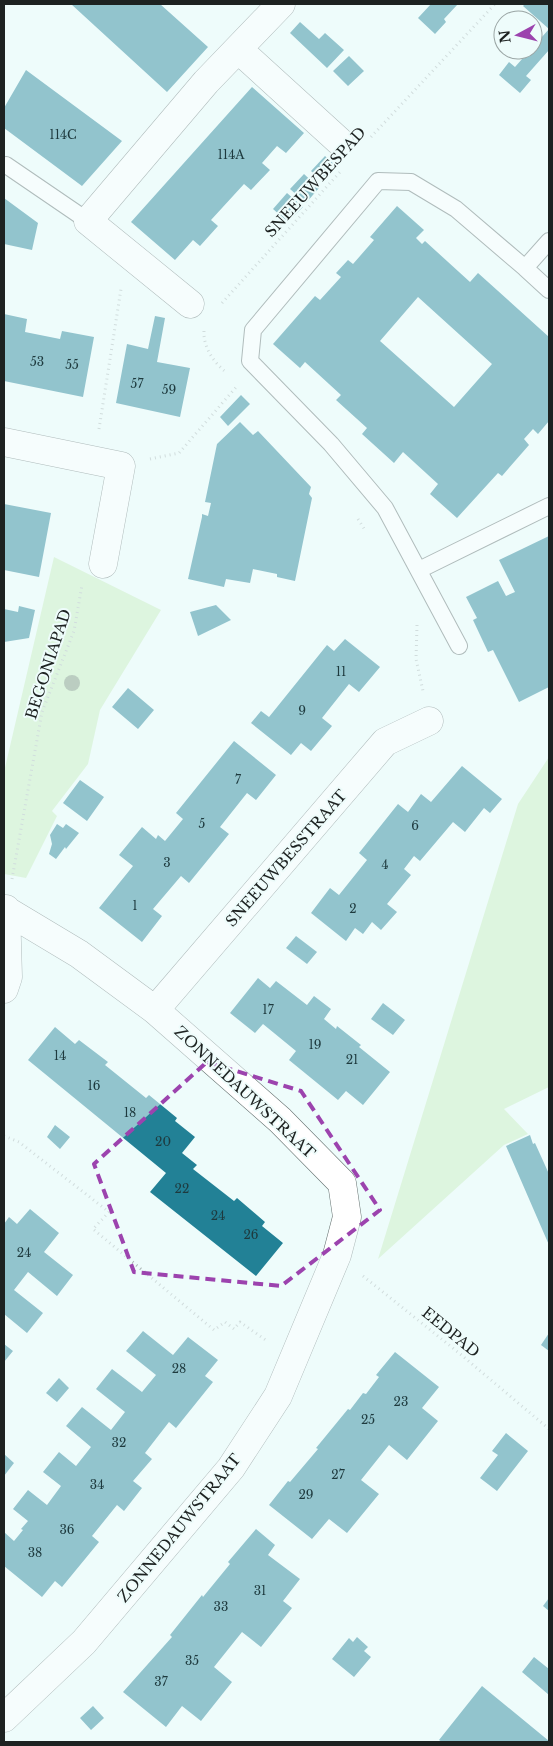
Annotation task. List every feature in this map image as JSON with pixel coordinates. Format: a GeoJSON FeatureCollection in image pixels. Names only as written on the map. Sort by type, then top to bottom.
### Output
{"type":"FeatureCollection","features":[{"type":"Feature","properties":{"kind":"street"},"geometry":{"type":"LineString","coordinates":[[190,304],[88,222],[206,82],[281,4]]}},
{"type":"Feature","properties":{"kind":"street"},"geometry":{"type":"LineString","coordinates":[[238,49],[342,153]]}},
{"type":"Feature","properties":{"kind":"street"},"geometry":{"type":"LineString","coordinates":[[4,442],[121,466],[102,564]]}},
{"type":"Feature","properties":{"kind":"street","name":"SNEEUWBESSTRAAT"},"geometry":{"type":"LineString","coordinates":[[155,1010],[385,742],[429,721]]}},
{"type":"Feature","properties":{"kind":"street"},"geometry":{"type":"LineString","coordinates":[[4,988],[8,977],[5,909]]}},
{"type":"Feature","properties":{"kind":"street","name":"ZONNEDAUWSTRAAT"},"geometry":{"type":"LineString","coordinates":[[4,1718],[84,1642],[231,1468],[278,1396],[292,1358],[337,1256],[347,1217],[342,1183],[280,1120],[155,1010],[79,954],[5,909]]}},
{"type":"Feature","properties":{"kind":"lane"},"geometry":{"type":"LineString","coordinates":[[6,165],[88,222]]}},
{"type":"Feature","properties":{"kind":"lane"},"geometry":{"type":"LineString","coordinates":[[459,646],[385,508],[331,444],[250,361],[253,330],[378,181],[411,182],[456,209],[549,290]]}},
{"type":"Feature","properties":{"kind":"lane"},"geometry":{"type":"LineString","coordinates":[[524,268],[549,240]]}},
{"type":"Feature","properties":{"kind":"lane"},"geometry":{"type":"LineString","coordinates":[[418,570],[549,506]]}},
{"type":"Feature","properties":{"kind":"path","name":"SNEEUWBESPAD"},"geometry":{"type":"LineString","coordinates":[[366,142],[496,4]]}},
{"type":"Feature","properties":{"kind":"path","name":"SNEEUWBESPAD"},"geometry":{"type":"LineString","coordinates":[[220,305],[342,153]]}},
{"type":"Feature","properties":{"kind":"path"},"geometry":{"type":"LineString","coordinates":[[122,284],[99,429],[121,466],[178,453],[240,383]]}},
{"type":"Feature","properties":{"kind":"path"},"geometry":{"type":"LineString","coordinates":[[204,328],[203,342],[218,366],[232,377]]}},
{"type":"Feature","properties":{"kind":"path"},"geometry":{"type":"LineString","coordinates":[[354,513],[369,536]]}},
{"type":"Feature","properties":{"kind":"path","name":"BEGONIAPAD"},"geometry":{"type":"LineString","coordinates":[[5,909],[42,712],[74,631],[82,583],[101,586],[102,564]]}},
{"type":"Feature","properties":{"kind":"path"},"geometry":{"type":"LineString","coordinates":[[417,621],[416,659],[429,721]]}},
{"type":"Feature","properties":{"kind":"path"},"geometry":{"type":"LineString","coordinates":[[4,1136],[19,1142],[109,1212],[94,1230],[214,1330],[225,1322],[234,1328],[240,1322],[292,1358]]}},
{"type":"Feature","properties":{"kind":"path","name":"EEDPAD"},"geometry":{"type":"LineString","coordinates":[[337,1256],[459,1353],[549,1429]]}},
{"type":"Feature","properties":{"kind":"highlighted area"},"geometry":{"type":"Polygon","coordinates":[[[207,1062],[301,1091],[380,1210],[281,1286],[134,1272],[94,1164],[207,1062]]]}},
{"type":"Feature","properties":{"kind":"green space"},"geometry":{"type":"Polygon","coordinates":[[[54,557],[161,610],[100,710],[88,764],[52,811],[57,816],[26,878],[4,874],[4,772],[54,557]]]}},
{"type":"Feature","properties":{"kind":"green space"},"geometry":{"type":"Polygon","coordinates":[[[549,757],[549,1087],[504,1109],[528,1134],[504,1145],[378,1259],[518,804],[549,757]]]}},
{"type":"Feature","properties":{"kind":"building"},"geometry":{"type":"Polygon","coordinates":[[[71,4],[160,4],[208,47],[167,92],[71,4]]]}},
{"type":"Feature","properties":{"kind":"building"},"geometry":{"type":"Polygon","coordinates":[[[431,4],[458,4],[444,19],[446,22],[435,34],[418,18],[431,4]]]}},
{"type":"Feature","properties":{"kind":"building"},"geometry":{"type":"Polygon","coordinates":[[[525,4],[549,4],[549,29],[543,24],[543,10],[528,10],[523,6],[525,4]]]}},
{"type":"Feature","properties":{"kind":"building"},"geometry":{"type":"Polygon","coordinates":[[[300,22],[319,39],[325,33],[344,50],[327,68],[290,33],[300,22]]]}},
{"type":"Feature","properties":{"kind":"building"},"geometry":{"type":"Polygon","coordinates":[[[549,29],[549,50],[543,57],[543,36],[549,29]]]}},
{"type":"Feature","properties":{"kind":"building"},"geometry":{"type":"Polygon","coordinates":[[[349,56],[364,71],[348,86],[333,71],[349,56]]]}},
{"type":"Feature","properties":{"kind":"building"},"geometry":{"type":"Polygon","coordinates":[[[521,60],[540,60],[526,76],[531,80],[520,93],[499,75],[509,62],[515,67],[521,60]]]}},
{"type":"Feature","properties":{"kind":"building"},"geometry":{"type":"Polygon","coordinates":[[[26,70],[122,141],[82,186],[4,128],[4,108],[26,70]]]}},
{"type":"Feature","properties":{"kind":"building"},"geometry":{"type":"Polygon","coordinates":[[[252,87],[304,133],[286,153],[277,146],[262,163],[270,170],[251,190],[244,184],[211,220],[218,226],[200,246],[193,240],[175,260],[131,222],[252,87]]]}},
{"type":"Feature","properties":{"kind":"building"},"geometry":{"type":"Polygon","coordinates":[[[325,156],[336,166],[322,181],[311,171],[325,156]]]}},
{"type":"Feature","properties":{"kind":"building"},"geometry":{"type":"Polygon","coordinates":[[[304,174],[319,188],[306,203],[290,189],[304,174]]]}},
{"type":"Feature","properties":{"kind":"building"},"geometry":{"type":"Polygon","coordinates":[[[287,193],[303,207],[288,222],[273,209],[287,193]]]}},
{"type":"Feature","properties":{"kind":"building"},"geometry":{"type":"Polygon","coordinates":[[[4,198],[38,223],[32,250],[4,244],[4,198]]]}},
{"type":"Feature","properties":{"kind":"building"},"geometry":{"type":"Polygon","coordinates":[[[397,206],[424,230],[416,238],[422,244],[425,241],[470,282],[478,273],[549,337],[549,421],[538,434],[533,429],[524,439],[529,445],[502,476],[498,473],[457,518],[430,494],[438,484],[403,452],[394,463],[362,434],[367,428],[336,400],[341,395],[305,362],[300,368],[273,344],[315,296],[320,300],[341,277],[336,273],[348,260],[353,264],[374,240],[370,237],[397,206]],[[418,297],[380,341],[454,407],[492,364],[418,297]]]}},
{"type":"Feature","properties":{"kind":"building"},"geometry":{"type":"Polygon","coordinates":[[[4,314],[27,319],[25,332],[60,339],[62,331],[94,337],[83,397],[4,381],[4,314]]]}},
{"type":"Feature","properties":{"kind":"building"},"geometry":{"type":"Polygon","coordinates":[[[155,316],[165,318],[157,362],[190,368],[180,417],[116,403],[127,344],[148,349],[155,316]]]}},
{"type":"Feature","properties":{"kind":"building"},"geometry":{"type":"Polygon","coordinates":[[[241,395],[250,404],[228,426],[220,417],[241,395]]]}},
{"type":"Feature","properties":{"kind":"building"},"geometry":{"type":"Polygon","coordinates":[[[240,422],[253,435],[258,431],[311,487],[309,494],[312,498],[295,581],[277,577],[277,574],[253,569],[250,583],[226,579],[224,587],[188,579],[202,514],[208,516],[211,503],[205,502],[217,444],[240,422]]]}},
{"type":"Feature","properties":{"kind":"building"},"geometry":{"type":"Polygon","coordinates":[[[4,504],[51,513],[39,577],[4,570],[4,504]]]}},
{"type":"Feature","properties":{"kind":"building"},"geometry":{"type":"Polygon","coordinates":[[[549,536],[549,687],[519,702],[493,650],[488,652],[473,620],[477,618],[466,597],[498,581],[506,596],[515,592],[499,560],[549,536]]]}},
{"type":"Feature","properties":{"kind":"building"},"geometry":{"type":"Polygon","coordinates":[[[216,605],[231,620],[198,636],[190,612],[216,605]]]}},
{"type":"Feature","properties":{"kind":"building"},"geometry":{"type":"Polygon","coordinates":[[[19,606],[35,610],[29,638],[4,642],[4,609],[18,612],[19,606]]]}},
{"type":"Feature","properties":{"kind":"building"},"geometry":{"type":"Polygon","coordinates":[[[345,639],[380,667],[359,692],[349,684],[322,718],[332,726],[311,751],[301,743],[291,755],[251,723],[261,711],[269,717],[327,645],[334,651],[345,639]]]}},
{"type":"Feature","properties":{"kind":"building"},"geometry":{"type":"Polygon","coordinates":[[[128,688],[154,710],[138,729],[112,707],[128,688]]]}},
{"type":"Feature","properties":{"kind":"building"},"geometry":{"type":"Polygon","coordinates":[[[234,741],[276,775],[256,800],[247,793],[220,827],[229,834],[189,883],[181,876],[153,909],[162,916],[142,942],[99,908],[133,866],[119,855],[142,827],[156,839],[158,835],[165,841],[183,819],[176,813],[234,741]]]}},
{"type":"Feature","properties":{"kind":"building"},"geometry":{"type":"Polygon","coordinates":[[[462,766],[502,799],[490,813],[484,808],[465,832],[453,822],[420,861],[414,856],[404,869],[411,875],[387,904],[397,912],[381,930],[372,922],[363,934],[355,928],[346,941],[311,913],[330,888],[339,895],[367,860],[359,853],[398,804],[408,812],[421,794],[431,802],[462,766]]]}},
{"type":"Feature","properties":{"kind":"building"},"geometry":{"type":"Polygon","coordinates":[[[80,780],[104,797],[87,821],[63,803],[80,780]]]}},
{"type":"Feature","properties":{"kind":"building"},"geometry":{"type":"Polygon","coordinates":[[[57,824],[63,828],[66,824],[79,833],[56,859],[49,854],[52,844],[50,835],[57,824]]]}},
{"type":"Feature","properties":{"kind":"building"},"geometry":{"type":"Polygon","coordinates":[[[296,936],[317,952],[307,964],[286,948],[296,936]]]}},
{"type":"Feature","properties":{"kind":"building"},"geometry":{"type":"Polygon","coordinates":[[[258,978],[270,988],[276,981],[307,1005],[314,996],[331,1009],[324,1019],[336,1029],[337,1026],[361,1045],[359,1047],[390,1072],[363,1105],[346,1091],[338,1100],[289,1060],[296,1051],[263,1024],[255,1033],[230,1013],[258,978]]]}},
{"type":"Feature","properties":{"kind":"building"},"geometry":{"type":"Polygon","coordinates":[[[383,1003],[405,1020],[393,1035],[371,1019],[383,1003]]]}},
{"type":"Feature","properties":{"kind":"building"},"geometry":{"type":"Polygon","coordinates":[[[55,1027],[75,1044],[79,1040],[108,1062],[105,1065],[146,1098],[149,1095],[177,1118],[175,1121],[195,1137],[182,1153],[197,1165],[193,1169],[234,1201],[237,1198],[265,1222],[262,1226],[283,1243],[256,1276],[150,1192],[166,1173],[28,1060],[55,1027]]]}},
{"type":"Feature","properties":{"kind":"building"},"geometry":{"type":"Polygon","coordinates":[[[55,1125],[70,1137],[60,1149],[47,1137],[55,1125]]]}},
{"type":"Feature","properties":{"kind":"building"},"geometry":{"type":"Polygon","coordinates":[[[530,1135],[549,1174],[549,1245],[506,1146],[530,1135]]]}},
{"type":"Feature","properties":{"kind":"building"},"geometry":{"type":"Polygon","coordinates":[[[30,1209],[59,1233],[44,1252],[73,1275],[57,1296],[28,1272],[14,1290],[43,1313],[27,1333],[4,1314],[4,1224],[9,1217],[17,1224],[30,1209]]]}},
{"type":"Feature","properties":{"kind":"building"},"geometry":{"type":"Polygon","coordinates":[[[143,1331],[173,1355],[188,1337],[218,1360],[205,1376],[213,1382],[176,1428],[169,1422],[145,1453],[152,1459],[133,1481],[142,1488],[124,1511],[117,1505],[92,1536],[99,1542],[62,1587],[55,1581],[42,1597],[4,1566],[4,1532],[14,1541],[23,1530],[21,1529],[28,1521],[13,1509],[28,1490],[47,1505],[61,1486],[43,1472],[59,1452],[76,1466],[91,1447],[66,1426],[82,1407],[111,1430],[125,1412],[96,1389],[112,1369],[142,1392],[156,1375],[126,1351],[143,1331]]]}},
{"type":"Feature","properties":{"kind":"building"},"geometry":{"type":"Polygon","coordinates":[[[549,1333],[549,1351],[541,1345],[549,1333]]]}},
{"type":"Feature","properties":{"kind":"building"},"geometry":{"type":"Polygon","coordinates":[[[4,1344],[13,1351],[4,1362],[4,1344]]]}},
{"type":"Feature","properties":{"kind":"building"},"geometry":{"type":"Polygon","coordinates":[[[395,1352],[439,1387],[422,1408],[438,1421],[407,1460],[389,1445],[361,1480],[379,1494],[347,1533],[329,1519],[312,1539],[269,1505],[288,1481],[290,1482],[318,1449],[316,1448],[348,1409],[350,1410],[363,1393],[366,1394],[379,1377],[376,1375],[395,1352]]]}},
{"type":"Feature","properties":{"kind":"building"},"geometry":{"type":"Polygon","coordinates":[[[59,1378],[69,1388],[57,1402],[46,1393],[59,1378]]]}},
{"type":"Feature","properties":{"kind":"building"},"geometry":{"type":"Polygon","coordinates":[[[506,1433],[528,1451],[497,1491],[480,1478],[498,1455],[492,1451],[506,1433]]]}},
{"type":"Feature","properties":{"kind":"building"},"geometry":{"type":"Polygon","coordinates":[[[4,1454],[14,1463],[4,1476],[4,1454]]]}},
{"type":"Feature","properties":{"kind":"building"},"geometry":{"type":"Polygon","coordinates":[[[256,1529],[275,1545],[268,1555],[300,1579],[283,1601],[292,1608],[261,1647],[242,1632],[214,1667],[232,1682],[201,1721],[182,1706],[166,1727],[123,1692],[172,1637],[170,1635],[230,1564],[228,1562],[256,1529]]]}},
{"type":"Feature","properties":{"kind":"building"},"geometry":{"type":"Polygon","coordinates":[[[549,1598],[549,1611],[543,1606],[549,1598]]]}},
{"type":"Feature","properties":{"kind":"building"},"geometry":{"type":"Polygon","coordinates":[[[357,1637],[368,1647],[364,1651],[371,1657],[354,1677],[332,1659],[349,1638],[353,1642],[357,1637]]]}},
{"type":"Feature","properties":{"kind":"building"},"geometry":{"type":"Polygon","coordinates":[[[534,1657],[549,1669],[549,1695],[522,1672],[534,1657]]]}},
{"type":"Feature","properties":{"kind":"building"},"geometry":{"type":"Polygon","coordinates":[[[482,1686],[549,1742],[442,1742],[439,1740],[482,1686]]]}},
{"type":"Feature","properties":{"kind":"building"},"geometry":{"type":"Polygon","coordinates":[[[93,1706],[104,1718],[91,1730],[80,1718],[93,1706]]]}}]}
